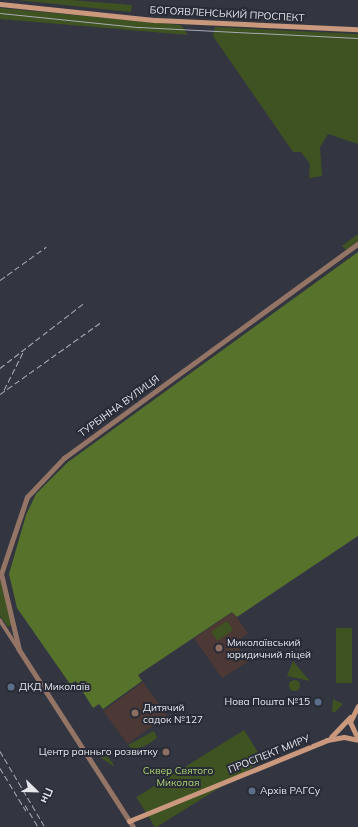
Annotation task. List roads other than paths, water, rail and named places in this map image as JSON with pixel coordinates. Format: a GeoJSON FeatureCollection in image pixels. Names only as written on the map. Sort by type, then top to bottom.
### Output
{"type":"FeatureCollection","features":[{"type":"Feature","properties":{"kind":"main road","name":"БОГОЯВЛЕНСЬКИЙ ПРОСПЕКТ"},"geometry":{"type":"LineString","coordinates":[[2,3],[156,20],[358,29]]}},
{"type":"Feature","properties":{"kind":"main road","name":"ПРОСПЕКТ МИРУ"},"geometry":{"type":"LineString","coordinates":[[326,740],[351,716],[358,703]]}},
{"type":"Feature","properties":{"kind":"main road"},"geometry":{"type":"LineString","coordinates":[[351,716],[351,730],[358,739]]}},
{"type":"Feature","properties":{"kind":"main road","name":"ПРОСПЕКТ МИРУ"},"geometry":{"type":"LineString","coordinates":[[129,821],[326,740],[344,737],[358,739]]}},
{"type":"Feature","properties":{"kind":"street","name":"ТУРБІННА ВУЛИЦЯ"},"geometry":{"type":"LineString","coordinates":[[19,650],[2,569],[27,497],[37,483],[64,458],[358,244]]}},
{"type":"Feature","properties":{"kind":"street"},"geometry":{"type":"LineString","coordinates":[[0,620],[133,827]]}},
{"type":"Feature","properties":{"kind":"tram line"},"geometry":{"type":"LineString","coordinates":[[0,13],[139,27],[358,38]]}},
{"type":"Feature","properties":{"kind":"railway"},"geometry":{"type":"LineString","coordinates":[[0,280],[46,247]]}},
{"type":"Feature","properties":{"kind":"railway"},"geometry":{"type":"LineString","coordinates":[[0,368],[84,303]]}},
{"type":"Feature","properties":{"kind":"railway"},"geometry":{"type":"LineString","coordinates":[[0,394],[100,323]]}},
{"type":"Feature","properties":{"kind":"railway"},"geometry":{"type":"LineString","coordinates":[[4,390],[23,352]]}},
{"type":"Feature","properties":{"kind":"railway"},"geometry":{"type":"LineString","coordinates":[[0,751],[45,827]]}},
{"type":"Feature","properties":{"kind":"railway"},"geometry":{"type":"LineString","coordinates":[[0,768],[26,811]]}},
{"type":"Feature","properties":{"kind":"railway"},"geometry":{"type":"LineString","coordinates":[[25,805],[38,827]]}},
{"type":"Feature","properties":{"kind":"place","name":"Миколаївський юридичний ліцей"},"geometry":{"type":"Point","coordinates":[219,648]}},
{"type":"Feature","properties":{"kind":"place","name":"ДКД Миколаїв"},"geometry":{"type":"Point","coordinates":[11,687]}},
{"type":"Feature","properties":{"kind":"place","name":"Нова Пошта №15"},"geometry":{"type":"Point","coordinates":[318,702]}},
{"type":"Feature","properties":{"kind":"place","name":"Дитячий садок №127"},"geometry":{"type":"Point","coordinates":[135,713]}},
{"type":"Feature","properties":{"kind":"place","name":"Центр ранньго розвитку"},"geometry":{"type":"Point","coordinates":[166,752]}},
{"type":"Feature","properties":{"kind":"place","name":"Архів РАГСу"},"geometry":{"type":"Point","coordinates":[252,791]}},
{"type":"Feature","properties":{"kind":"park label","name":"Сквер Святого Миколая"},"geometry":{"type":"Point","coordinates":[178,776]}}]}
